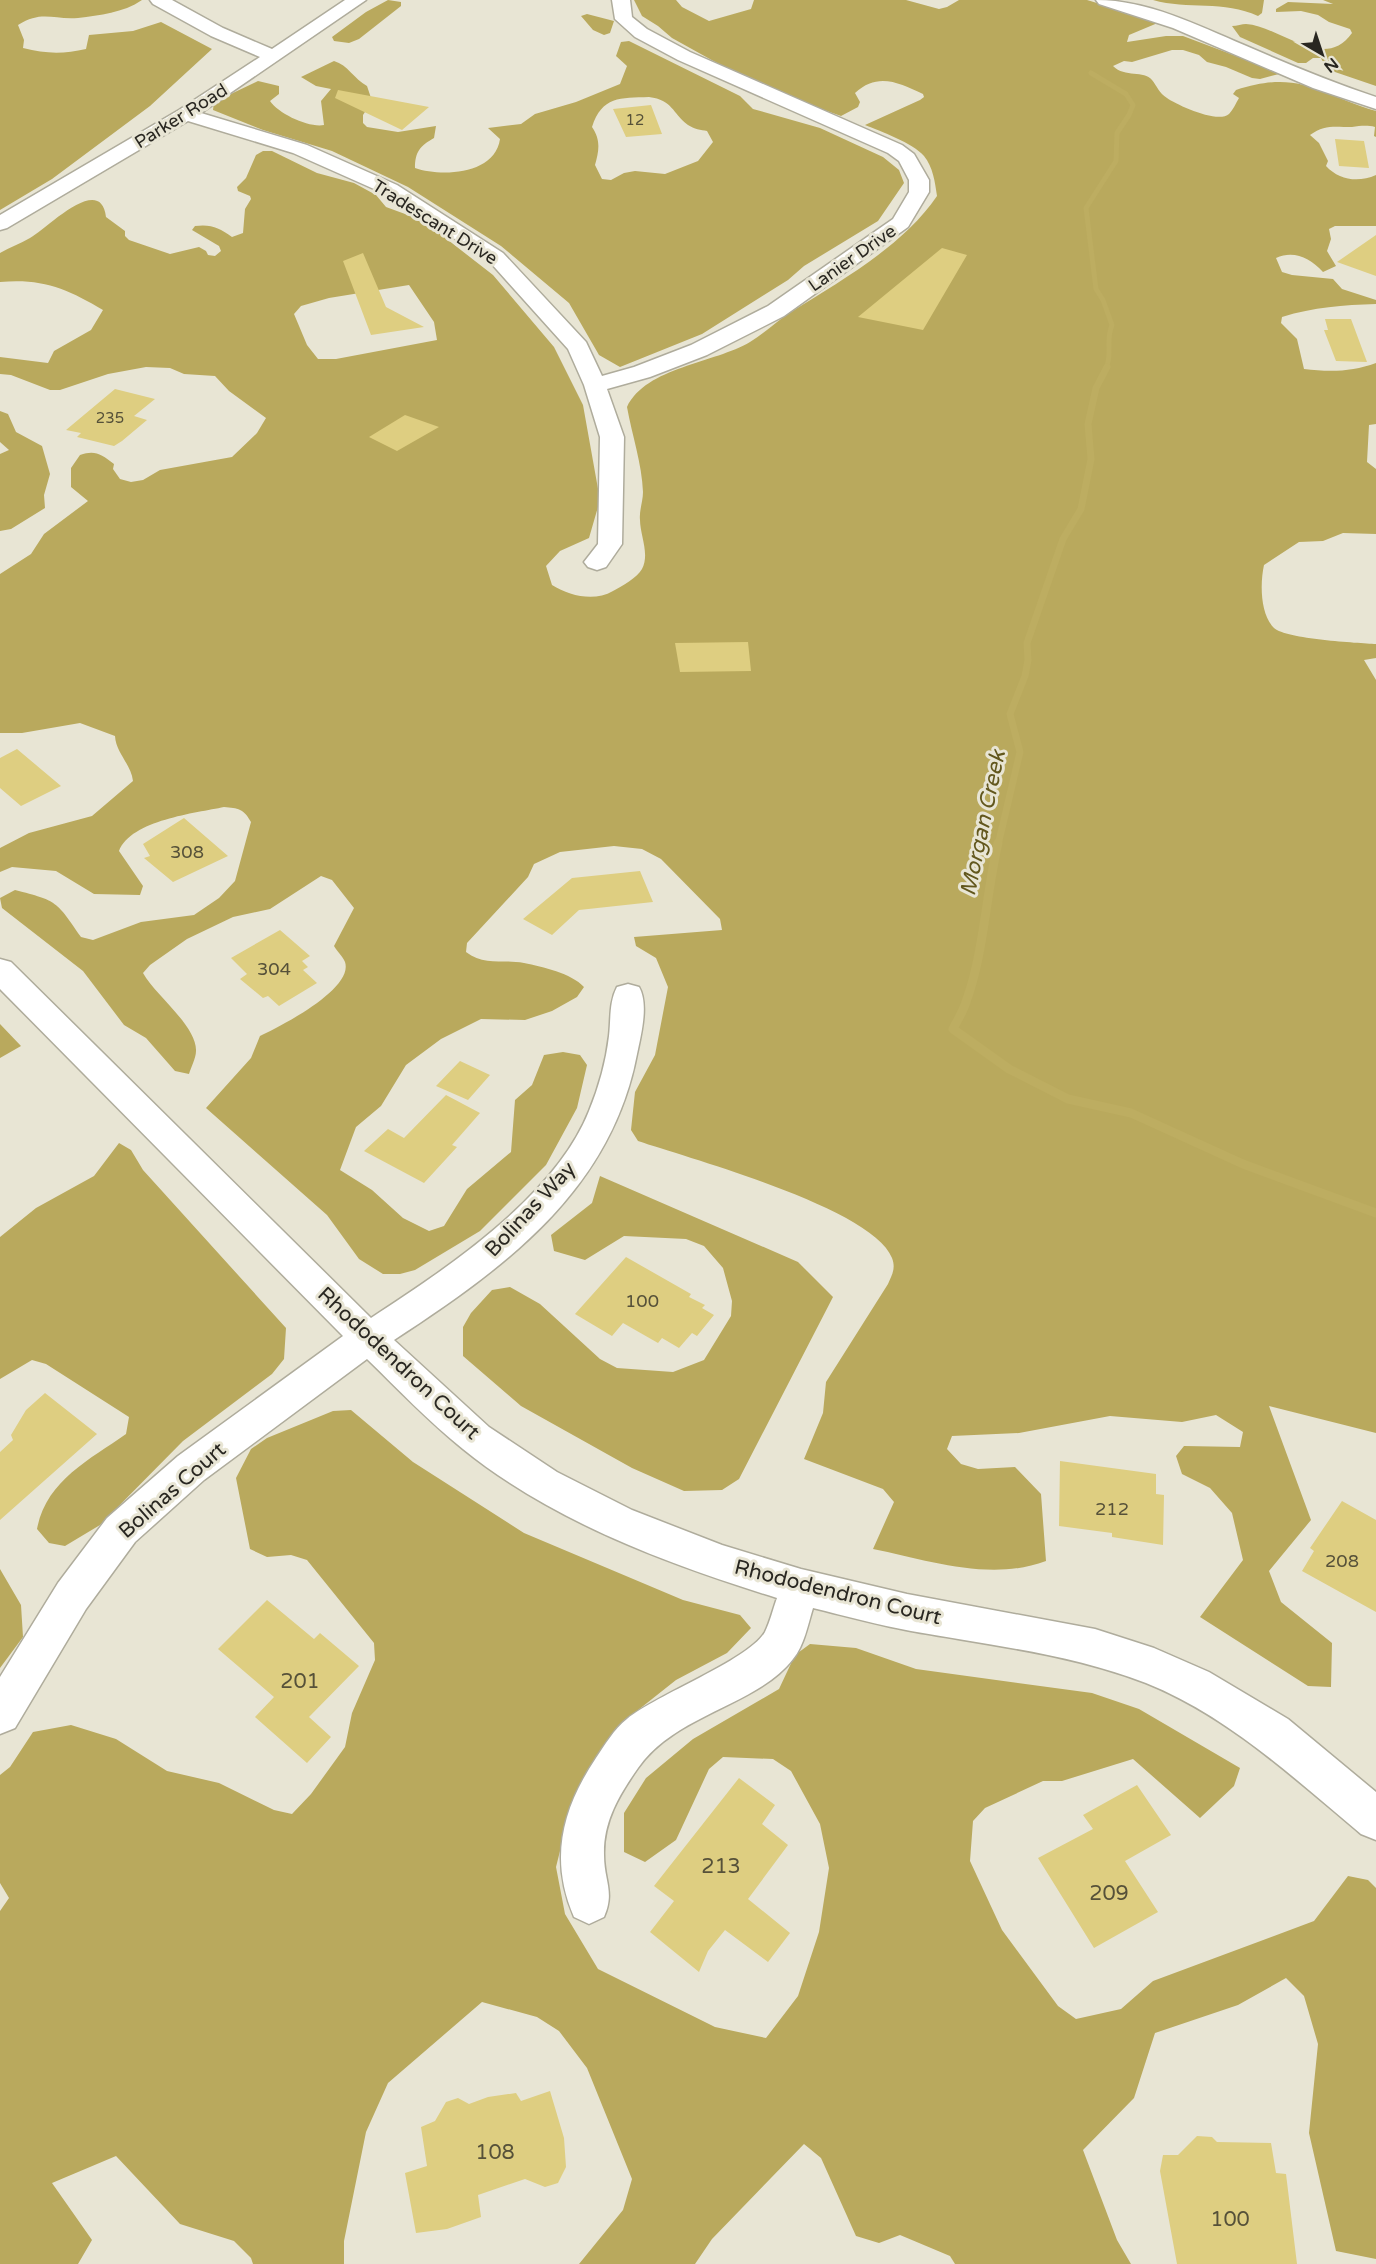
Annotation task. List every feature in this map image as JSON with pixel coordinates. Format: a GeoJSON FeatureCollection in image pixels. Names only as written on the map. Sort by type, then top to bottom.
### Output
{"type":"FeatureCollection","features":[{"type":"Feature","properties":{"kind":"street"},"geometry":{"type":"LineString","coordinates":[[159,0],[217,32],[274,56]]}},
{"type":"Feature","properties":{"kind":"street","name":"Parker Road"},"geometry":{"type":"LineString","coordinates":[[0,224],[186,114],[357,0]]}},
{"type":"Feature","properties":{"kind":"street","name":"Lanier Drive"},"geometry":{"type":"LineString","coordinates":[[595,385],[642,372],[699,350],[776,311],[901,223],[919,192],[919,180],[914,168],[895,149],[684,56],[641,33],[624,19],[621,0]]}},
{"type":"Feature","properties":{"kind":"street"},"geometry":{"type":"LineString","coordinates":[[1105,0],[1179,24],[1320,84],[1376,103]]}},
{"type":"Feature","properties":{"kind":"street","name":"Tradescant Drive"},"geometry":{"type":"LineString","coordinates":[[186,114],[300,149],[390,189],[496,257],[578,347],[595,385],[612,437],[610,543],[597,562]]}},
{"type":"Feature","properties":{"kind":"street","name":"Rhododendron Court"},"geometry":{"type":"LineString","coordinates":[[0,970],[368,1338],[476,1438],[544,1484],[618,1522],[719,1562],[801,1587],[907,1612],[1042,1636],[1095,1648],[1154,1668],[1195,1686],[1273,1733],[1376,1819]]}},
{"type":"Feature","properties":{"kind":"street","name":"Bolinas Way"},"geometry":{"type":"LineString","coordinates":[[368,1338],[496,1251],[557,1188],[587,1147],[605,1112],[617,1076],[625,1036],[628,995]]}},
{"type":"Feature","properties":{"kind":"street","name":"Bolinas Court"},"geometry":{"type":"LineString","coordinates":[[0,1714],[72,1596],[121,1530],[191,1468],[368,1338]]}},
{"type":"Feature","properties":{"kind":"street"},"geometry":{"type":"LineString","coordinates":[[589,1902],[582,1856],[585,1823],[602,1786],[624,1752],[640,1734],[674,1711],[757,1667],[780,1645],[801,1587]]}},
{"type":"Feature","properties":{"kind":"shaded area"},"geometry":{"type":"Polygon","coordinates":[[[0,0],[142,0],[119,11],[103,14],[78,18],[41,17],[26,20],[18,25],[24,40],[23,48],[31,50],[55,53],[86,49],[89,35],[133,31],[161,22],[212,49],[150,106],[52,179],[0,210],[0,0]]]}},
{"type":"Feature","properties":{"kind":"shaded area"},"geometry":{"type":"Polygon","coordinates":[[[388,0],[401,2],[401,6],[359,39],[349,43],[334,41],[332,37],[366,12],[388,0]]]}},
{"type":"Feature","properties":{"kind":"shaded area"},"geometry":{"type":"Polygon","coordinates":[[[634,0],[676,0],[682,7],[709,21],[751,9],[754,0],[906,0],[939,9],[959,0],[1087,0],[1160,22],[1129,35],[1127,42],[1166,36],[1183,36],[1287,75],[1252,78],[1207,62],[1199,55],[1183,50],[1172,50],[1132,62],[1124,61],[1113,66],[1123,72],[1149,77],[1164,96],[1188,109],[1216,117],[1224,116],[1229,114],[1239,98],[1233,94],[1236,90],[1277,82],[1308,86],[1376,111],[1376,137],[1374,136],[1375,127],[1366,126],[1325,128],[1310,135],[1319,143],[1328,161],[1326,166],[1331,171],[1349,179],[1362,179],[1376,175],[1376,226],[1335,226],[1329,229],[1331,239],[1327,251],[1336,266],[1323,272],[1307,259],[1295,255],[1276,258],[1282,272],[1333,279],[1342,289],[1376,300],[1376,304],[1306,311],[1282,317],[1281,323],[1297,339],[1304,369],[1340,370],[1376,363],[1376,424],[1369,425],[1367,462],[1376,469],[1376,534],[1343,533],[1323,541],[1299,542],[1264,565],[1262,580],[1262,598],[1266,615],[1274,628],[1281,632],[1307,638],[1376,644],[1376,658],[1364,660],[1376,680],[1376,1433],[1269,1406],[1311,1520],[1269,1571],[1281,1602],[1332,1643],[1331,1687],[1308,1686],[1200,1617],[1243,1560],[1232,1513],[1210,1488],[1182,1474],[1176,1456],[1184,1446],[1240,1447],[1243,1432],[1216,1415],[1182,1422],[1110,1416],[1019,1433],[952,1436],[947,1449],[961,1464],[978,1469],[1015,1467],[1041,1494],[1046,1561],[1003,1570],[981,1569],[937,1563],[873,1549],[894,1502],[883,1489],[804,1459],[823,1413],[826,1382],[888,1284],[894,1268],[892,1258],[878,1239],[852,1221],[778,1188],[638,1141],[631,1130],[635,1092],[655,1055],[668,987],[656,958],[636,946],[634,937],[722,930],[720,919],[661,859],[642,849],[614,846],[560,852],[534,864],[528,877],[467,943],[466,952],[480,959],[524,963],[548,969],[572,978],[584,987],[577,997],[552,1011],[525,1020],[481,1019],[441,1039],[406,1065],[381,1106],[356,1127],[340,1170],[372,1190],[403,1218],[429,1231],[444,1226],[467,1189],[511,1152],[515,1100],[532,1085],[544,1055],[563,1052],[580,1055],[587,1065],[577,1108],[546,1165],[480,1231],[415,1270],[400,1274],[383,1274],[359,1259],[327,1215],[206,1108],[251,1058],[260,1036],[313,1006],[338,984],[345,973],[345,962],[334,946],[354,908],[332,880],[321,876],[270,909],[233,917],[187,939],[150,965],[143,973],[183,1021],[195,1041],[196,1054],[189,1074],[175,1071],[146,1038],[124,1025],[83,971],[2,908],[0,898],[15,890],[40,897],[55,904],[81,937],[93,940],[141,922],[194,915],[219,898],[235,881],[251,822],[240,810],[224,807],[182,815],[150,825],[126,840],[119,851],[143,886],[140,895],[94,894],[56,871],[12,867],[0,872],[0,848],[29,833],[92,816],[133,781],[115,736],[80,723],[22,733],[0,733],[0,574],[31,554],[44,534],[88,501],[71,487],[71,468],[80,455],[98,454],[114,464],[113,469],[120,479],[131,482],[143,480],[160,470],[232,457],[257,433],[266,418],[229,391],[215,376],[184,374],[170,368],[146,367],[108,374],[60,390],[50,390],[11,375],[0,374],[0,357],[48,363],[54,351],[91,330],[103,310],[78,296],[54,287],[29,282],[0,282],[0,253],[30,238],[72,207],[84,201],[94,200],[102,205],[106,217],[125,231],[125,236],[129,240],[170,254],[199,247],[208,255],[215,256],[221,251],[219,246],[192,230],[195,226],[211,226],[232,237],[243,233],[245,209],[251,199],[250,196],[238,191],[237,187],[246,178],[256,155],[263,151],[272,151],[317,173],[354,183],[376,195],[386,207],[416,218],[493,275],[554,347],[583,405],[600,500],[589,538],[560,551],[546,566],[552,585],[559,589],[574,595],[590,597],[606,594],[633,579],[642,569],[645,557],[640,526],[642,481],[627,407],[636,394],[665,374],[750,342],[870,261],[907,231],[937,196],[932,170],[919,151],[865,125],[920,100],[924,97],[923,94],[897,83],[880,81],[872,83],[855,93],[860,102],[858,107],[841,116],[762,88],[672,38],[642,16],[634,0]],[[409,285],[329,298],[301,306],[294,314],[307,345],[318,359],[336,359],[437,340],[434,322],[409,285]]]}},
{"type":"Feature","properties":{"kind":"shaded area"},"geometry":{"type":"Polygon","coordinates":[[[1153,0],[1264,0],[1262,13],[1258,16],[1232,8],[1153,0]]]}},
{"type":"Feature","properties":{"kind":"shaded area"},"geometry":{"type":"Polygon","coordinates":[[[1323,0],[1376,0],[1376,86],[1326,68],[1321,58],[1298,63],[1240,37],[1232,26],[1246,24],[1259,27],[1301,44],[1328,49],[1341,44],[1352,33],[1350,29],[1329,22],[1318,15],[1301,11],[1276,12],[1276,9],[1288,2],[1333,4],[1323,0]]]}},
{"type":"Feature","properties":{"kind":"shaded area"},"geometry":{"type":"Polygon","coordinates":[[[587,14],[614,21],[610,33],[604,35],[593,30],[581,16],[587,14]]]}},
{"type":"Feature","properties":{"kind":"shaded area"},"geometry":{"type":"Polygon","coordinates":[[[629,41],[740,96],[753,109],[820,128],[883,157],[899,170],[904,183],[878,221],[804,266],[788,280],[702,334],[620,367],[599,355],[569,303],[501,246],[408,187],[332,151],[263,130],[213,110],[214,102],[258,81],[279,86],[279,94],[270,101],[280,111],[303,122],[324,125],[321,101],[331,89],[316,86],[301,77],[334,61],[367,86],[372,101],[363,115],[363,123],[367,127],[398,132],[436,126],[434,138],[417,154],[415,168],[439,172],[465,170],[488,160],[496,151],[500,139],[488,128],[521,124],[535,114],[576,102],[620,84],[627,66],[616,56],[621,42],[629,41]],[[649,97],[621,99],[601,109],[592,127],[597,136],[598,146],[595,165],[602,179],[611,180],[624,173],[635,171],[665,174],[698,161],[713,142],[707,131],[688,125],[668,104],[649,97]]]}},
{"type":"Feature","properties":{"kind":"shaded area"},"geometry":{"type":"Polygon","coordinates":[[[0,411],[8,414],[16,432],[42,446],[50,474],[44,495],[45,508],[11,529],[0,531],[0,454],[9,450],[0,442],[0,411]]]}},
{"type":"Feature","properties":{"kind":"shaded area"},"geometry":{"type":"Polygon","coordinates":[[[0,1024],[21,1046],[0,1058],[0,1024]]]}},
{"type":"Feature","properties":{"kind":"shaded area"},"geometry":{"type":"Polygon","coordinates":[[[119,1143],[131,1150],[143,1170],[286,1328],[284,1359],[272,1374],[183,1441],[100,1525],[65,1546],[49,1543],[37,1529],[42,1512],[59,1485],[71,1473],[126,1434],[129,1417],[46,1364],[32,1360],[0,1379],[0,1237],[36,1208],[94,1176],[119,1143]]]}},
{"type":"Feature","properties":{"kind":"shaded area"},"geometry":{"type":"Polygon","coordinates":[[[600,1176],[798,1262],[833,1297],[739,1479],[722,1490],[684,1491],[632,1468],[521,1406],[463,1356],[463,1327],[471,1313],[492,1290],[510,1287],[540,1304],[600,1359],[617,1368],[673,1372],[704,1360],[731,1316],[732,1301],[723,1268],[704,1246],[686,1239],[624,1236],[585,1260],[554,1251],[551,1235],[592,1203],[600,1176]]]}},
{"type":"Feature","properties":{"kind":"shaded area"},"geometry":{"type":"Polygon","coordinates":[[[351,1410],[413,1462],[524,1533],[683,1600],[740,1615],[751,1628],[727,1653],[676,1680],[623,1722],[572,1803],[556,1867],[565,1914],[598,1969],[715,2027],[766,2038],[798,1996],[819,1932],[829,1868],[820,1824],[791,1771],[773,1759],[723,1757],[709,1769],[676,1840],[645,1862],[624,1852],[624,1813],[646,1778],[693,1739],[779,1689],[795,1655],[810,1644],[856,1648],[916,1669],[1092,1693],[1139,1709],[1240,1768],[1234,1786],[1200,1818],[1133,1759],[1062,1781],[1043,1781],[985,1808],[973,1821],[970,1861],[1002,1930],[1058,2006],[1076,2019],[1121,2009],[1153,1981],[1314,1921],[1348,1876],[1368,1880],[1376,1888],[1376,2259],[1336,2251],[1309,2133],[1318,2044],[1304,1996],[1286,1978],[1238,2005],[1155,2033],[1134,2098],[1083,2150],[1117,2240],[1131,2264],[955,2264],[950,2256],[900,2235],[879,2243],[856,2236],[821,2158],[804,2144],[712,2239],[695,2264],[579,2264],[623,2210],[632,2179],[587,2068],[559,2031],[537,2017],[482,2002],[388,2083],[366,2132],[344,2241],[344,2264],[253,2264],[251,2258],[234,2241],[180,2224],[116,2156],[52,2183],[92,2240],[78,2264],[0,2264],[0,1911],[9,1898],[0,1883],[0,1775],[10,1767],[33,1732],[71,1725],[116,1739],[167,1771],[219,1783],[274,1810],[292,1814],[311,1794],[345,1747],[352,1713],[375,1660],[374,1643],[307,1560],[291,1555],[267,1557],[250,1549],[236,1478],[251,1449],[267,1438],[333,1411],[351,1410]]]}},
{"type":"Feature","properties":{"kind":"shaded area"},"geometry":{"type":"Polygon","coordinates":[[[0,1569],[21,1605],[23,1637],[0,1668],[0,1569]]]}},
{"type":"Feature","properties":{"kind":"building"},"geometry":{"type":"Polygon","coordinates":[[[338,90],[429,107],[402,130],[335,98],[338,90]]]}},
{"type":"Feature","properties":{"kind":"building"},"geometry":{"type":"Polygon","coordinates":[[[651,105],[662,134],[626,137],[613,109],[651,105]]]}},
{"type":"Feature","properties":{"kind":"building"},"geometry":{"type":"Polygon","coordinates":[[[1335,139],[1364,141],[1369,168],[1339,166],[1335,139]]]}},
{"type":"Feature","properties":{"kind":"building"},"geometry":{"type":"Polygon","coordinates":[[[1376,235],[1376,276],[1337,262],[1376,235]]]}},
{"type":"Feature","properties":{"kind":"building"},"geometry":{"type":"Polygon","coordinates":[[[942,248],[967,255],[923,330],[858,317],[942,248]]]}},
{"type":"Feature","properties":{"kind":"building"},"geometry":{"type":"Polygon","coordinates":[[[363,253],[386,307],[424,327],[371,335],[343,261],[363,253]]]}},
{"type":"Feature","properties":{"kind":"building"},"geometry":{"type":"Polygon","coordinates":[[[1325,319],[1351,319],[1367,362],[1336,361],[1324,330],[1328,330],[1325,319]]]}},
{"type":"Feature","properties":{"kind":"building"},"geometry":{"type":"Polygon","coordinates":[[[115,389],[155,399],[134,416],[147,420],[114,446],[77,437],[81,433],[66,430],[115,389]]]}},
{"type":"Feature","properties":{"kind":"building"},"geometry":{"type":"Polygon","coordinates":[[[405,415],[439,427],[397,451],[369,437],[405,415]]]}},
{"type":"Feature","properties":{"kind":"building"},"geometry":{"type":"Polygon","coordinates":[[[748,642],[751,671],[680,672],[675,643],[748,642]]]}},
{"type":"Feature","properties":{"kind":"building"},"geometry":{"type":"Polygon","coordinates":[[[17,749],[61,786],[21,806],[0,788],[0,758],[17,749]]]}},
{"type":"Feature","properties":{"kind":"building"},"geometry":{"type":"Polygon","coordinates":[[[184,818],[228,856],[173,882],[144,858],[150,856],[143,844],[184,818]]]}},
{"type":"Feature","properties":{"kind":"building"},"geometry":{"type":"Polygon","coordinates":[[[640,871],[653,902],[579,910],[552,935],[523,919],[572,878],[640,871]]]}},
{"type":"Feature","properties":{"kind":"building"},"geometry":{"type":"Polygon","coordinates":[[[280,930],[310,956],[302,961],[308,967],[303,970],[317,983],[279,1006],[268,996],[263,998],[240,979],[247,974],[231,958],[280,930]]]}},
{"type":"Feature","properties":{"kind":"building"},"geometry":{"type":"Polygon","coordinates":[[[460,1061],[490,1075],[468,1100],[436,1086],[460,1061]]]}},
{"type":"Feature","properties":{"kind":"building"},"geometry":{"type":"Polygon","coordinates":[[[446,1095],[480,1113],[452,1145],[457,1147],[424,1183],[364,1151],[388,1129],[404,1138],[446,1095]]]}},
{"type":"Feature","properties":{"kind":"building"},"geometry":{"type":"Polygon","coordinates":[[[626,1257],[691,1294],[689,1297],[705,1305],[702,1308],[714,1315],[697,1336],[692,1333],[679,1348],[662,1338],[658,1343],[623,1323],[612,1336],[575,1314],[626,1257]]]}},
{"type":"Feature","properties":{"kind":"building"},"geometry":{"type":"Polygon","coordinates":[[[45,1393],[97,1434],[0,1520],[0,1452],[13,1440],[11,1435],[26,1410],[45,1393]]]}},
{"type":"Feature","properties":{"kind":"building"},"geometry":{"type":"Polygon","coordinates":[[[1060,1461],[1156,1474],[1156,1494],[1164,1495],[1163,1545],[1112,1537],[1112,1533],[1059,1526],[1060,1461]]]}},
{"type":"Feature","properties":{"kind":"building"},"geometry":{"type":"Polygon","coordinates":[[[1342,1501],[1376,1520],[1376,1612],[1302,1571],[1314,1551],[1310,1548],[1342,1501]]]}},
{"type":"Feature","properties":{"kind":"building"},"geometry":{"type":"Polygon","coordinates":[[[267,1600],[314,1639],[320,1633],[359,1666],[309,1717],[331,1737],[307,1763],[255,1717],[274,1697],[218,1649],[267,1600]]]}},
{"type":"Feature","properties":{"kind":"building"},"geometry":{"type":"Polygon","coordinates":[[[739,1778],[775,1805],[762,1824],[788,1845],[748,1899],[790,1933],[768,1962],[725,1930],[708,1951],[699,1972],[650,1932],[674,1901],[654,1886],[739,1778]]]}},
{"type":"Feature","properties":{"kind":"building"},"geometry":{"type":"Polygon","coordinates":[[[1137,1785],[1171,1835],[1125,1861],[1158,1912],[1094,1948],[1038,1858],[1093,1829],[1083,1815],[1137,1785]]]}},
{"type":"Feature","properties":{"kind":"building"},"geometry":{"type":"Polygon","coordinates":[[[550,2091],[564,2138],[566,2167],[558,2183],[545,2187],[525,2179],[478,2195],[481,2217],[447,2229],[416,2233],[405,2173],[427,2166],[421,2127],[435,2121],[446,2102],[458,2098],[469,2104],[488,2097],[516,2093],[521,2101],[550,2091]]]}},
{"type":"Feature","properties":{"kind":"building"},"geometry":{"type":"Polygon","coordinates":[[[1197,2136],[1212,2137],[1217,2142],[1271,2143],[1276,2173],[1286,2174],[1297,2264],[1177,2264],[1160,2171],[1163,2155],[1178,2155],[1197,2136]]]}},
{"type":"Feature","properties":{"kind":"waterway","name":"Morgan Creek"},"geometry":{"type":"LineString","coordinates":[[1091,73],[1126,94],[1133,105],[1117,133],[1116,161],[1086,208],[1096,289],[1103,300],[1112,325],[1106,368]]}},
{"type":"Feature","properties":{"kind":"waterway","name":"Morgan Creek"},"geometry":{"type":"LineString","coordinates":[[998,845],[1020,752],[1010,714],[1025,676],[1028,660],[1027,643],[1063,539],[1081,509],[1091,459],[1088,424],[1096,388],[1107,367]]}},
{"type":"Feature","properties":{"kind":"waterway","name":"Morgan Creek"},"geometry":{"type":"LineString","coordinates":[[998,843],[973,981],[953,1029],[1009,1069],[1068,1099],[1131,1113],[1243,1164],[1376,1213]]}}]}
